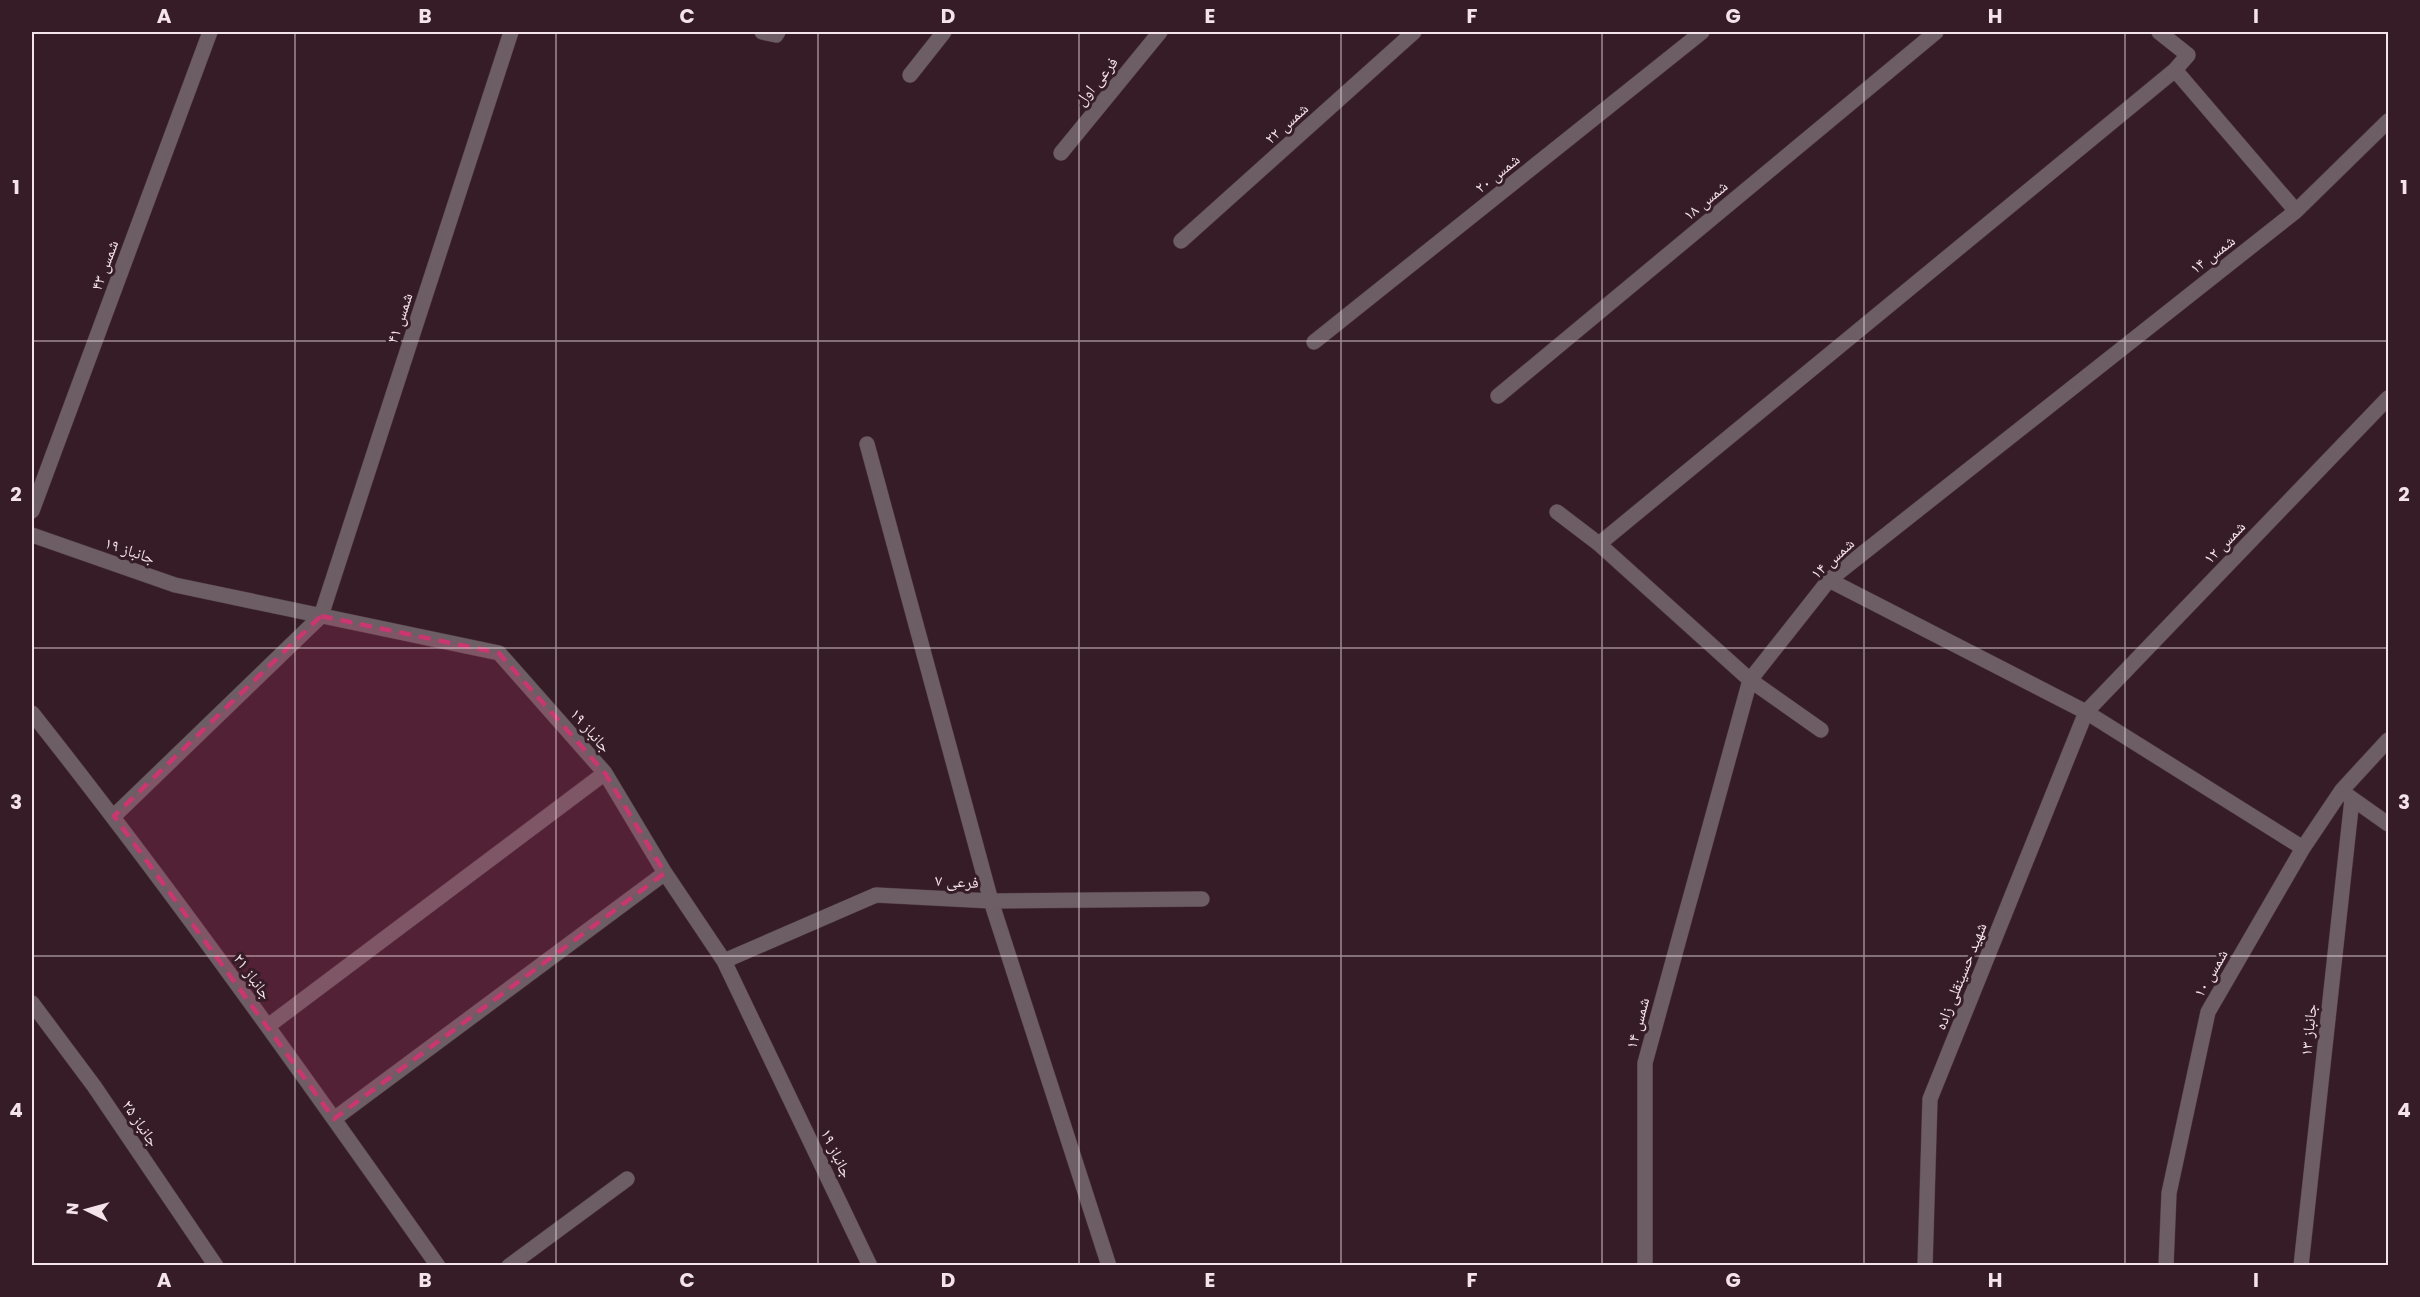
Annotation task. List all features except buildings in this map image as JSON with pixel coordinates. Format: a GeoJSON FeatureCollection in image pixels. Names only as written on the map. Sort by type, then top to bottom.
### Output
{"type":"FeatureCollection","features":[{"type":"Feature","properties":{"kind":"street","name":"شمس ۴۳"},"geometry":{"type":"LineString","coordinates":[[32,511],[210,32]]}},
{"type":"Feature","properties":{"kind":"street","name":"شمس ۴۱"},"geometry":{"type":"LineString","coordinates":[[321,616],[511,32]]}},
{"type":"Feature","properties":{"kind":"street"},"geometry":{"type":"LineString","coordinates":[[762,32],[776,35],[778,32]]}},
{"type":"Feature","properties":{"kind":"street"},"geometry":{"type":"LineString","coordinates":[[910,75],[944,32]]}},
{"type":"Feature","properties":{"kind":"street","name":"فرعی اول"},"geometry":{"type":"LineString","coordinates":[[1061,153],[1160,32]]}},
{"type":"Feature","properties":{"kind":"street","name":"شمس ۲۲"},"geometry":{"type":"LineString","coordinates":[[1182,241],[1414,32]]}},
{"type":"Feature","properties":{"kind":"street","name":"شمس ۲۰"},"geometry":{"type":"LineString","coordinates":[[1314,342],[1702,32]]}},
{"type":"Feature","properties":{"kind":"street","name":"شمس ۱۸"},"geometry":{"type":"LineString","coordinates":[[1498,396],[1936,32]]}},
{"type":"Feature","properties":{"kind":"street"},"geometry":{"type":"LineString","coordinates":[[1599,544],[2175,70],[2188,55],[2159,32]]}},
{"type":"Feature","properties":{"kind":"street"},"geometry":{"type":"LineString","coordinates":[[2175,70],[2296,211]]}},
{"type":"Feature","properties":{"kind":"street","name":"شمس ۱۴"},"geometry":{"type":"LineString","coordinates":[[1644,1266],[1645,1063],[1750,680],[1829,580],[2296,211],[2388,121]]}},
{"type":"Feature","properties":{"kind":"street","name":"شمس ۱۲"},"geometry":{"type":"LineString","coordinates":[[2085,712],[2388,398]]}},
{"type":"Feature","properties":{"kind":"street"},"geometry":{"type":"LineString","coordinates":[[867,444],[992,901],[1109,1266]]}},
{"type":"Feature","properties":{"kind":"street"},"geometry":{"type":"LineString","coordinates":[[1557,512],[1599,544],[1750,680],[1821,730]]}},
{"type":"Feature","properties":{"kind":"street","name":"جانباز ۱۹"},"geometry":{"type":"LineString","coordinates":[[32,535],[175,585],[499,653],[605,773],[665,873],[724,961],[870,1266]]}},
{"type":"Feature","properties":{"kind":"street"},"geometry":{"type":"LineString","coordinates":[[1829,580],[2085,712],[2303,848]]}},
{"type":"Feature","properties":{"kind":"street"},"geometry":{"type":"LineString","coordinates":[[114,816],[321,616]]}},
{"type":"Feature","properties":{"kind":"street","name":"شهید حسینقلی زاده"},"geometry":{"type":"LineString","coordinates":[[1925,1266],[1930,1099],[2085,712]]}},
{"type":"Feature","properties":{"kind":"street","name":"جانباز ۲۱"},"geometry":{"type":"LineString","coordinates":[[32,713],[114,816],[268,1026],[438,1266]]}},
{"type":"Feature","properties":{"kind":"street","name":"شمس ۱۰"},"geometry":{"type":"LineString","coordinates":[[2166,1266],[2169,1193],[2208,1012],[2303,848],[2388,740]]}},
{"type":"Feature","properties":{"kind":"street"},"geometry":{"type":"LineString","coordinates":[[268,1026],[605,773]]}},
{"type":"Feature","properties":{"kind":"street"},"geometry":{"type":"LineString","coordinates":[[2347,794],[2388,824]]}},
{"type":"Feature","properties":{"kind":"street","name":"جانباز ۱۳"},"geometry":{"type":"LineString","coordinates":[[2301,1266],[2347,794]]}},
{"type":"Feature","properties":{"kind":"street"},"geometry":{"type":"LineString","coordinates":[[334,1119],[665,873]]}},
{"type":"Feature","properties":{"kind":"street","name":"فرعی ۷"},"geometry":{"type":"LineString","coordinates":[[724,961],[876,895],[992,901],[1202,899]]}},
{"type":"Feature","properties":{"kind":"street","name":"جانباز ۲۵"},"geometry":{"type":"LineString","coordinates":[[32,1003],[94,1086],[216,1266]]}},
{"type":"Feature","properties":{"kind":"street"},"geometry":{"type":"LineString","coordinates":[[509,1266],[627,1179]]}},
{"type":"Feature","properties":{"kind":"highlighted area"},"geometry":{"type":"Polygon","coordinates":[[[321,616],[499,653],[605,773],[665,873],[334,1119],[114,816],[321,616]]]}}]}
